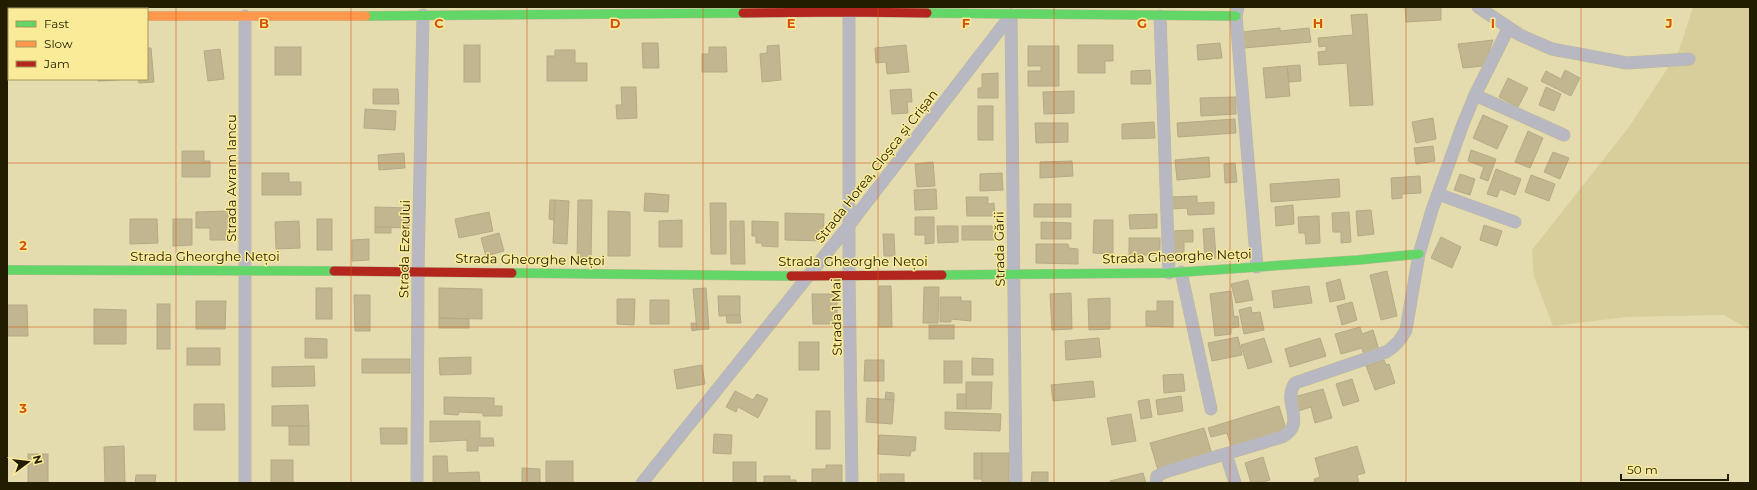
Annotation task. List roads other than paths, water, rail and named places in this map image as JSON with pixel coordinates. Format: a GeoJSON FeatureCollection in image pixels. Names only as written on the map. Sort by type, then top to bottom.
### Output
{"type":"FeatureCollection","features":[{"type":"Feature","properties":{"kind":"street"},"geometry":{"type":"LineString","coordinates":[[1478,7],[1508,29],[1552,49],[1627,64],[1689,59]]}},
{"type":"Feature","properties":{"kind":"street"},"geometry":{"type":"LineString","coordinates":[[148,16],[245,16],[327,11],[423,14],[590,11],[849,10],[1011,15],[1085,11],[1160,16],[1237,11],[1257,267]]}},
{"type":"Feature","properties":{"kind":"street","name":"Strada 1 Mai"},"geometry":{"type":"LineString","coordinates":[[849,10],[849,275],[852,483]]}},
{"type":"Feature","properties":{"kind":"street","name":"Strada Ezerului"},"geometry":{"type":"LineString","coordinates":[[416,483],[423,14]]}},
{"type":"Feature","properties":{"kind":"street","name":"Strada Horea, Cloșca și Crișan"},"geometry":{"type":"LineString","coordinates":[[642,483],[850,224],[1011,15]]}},
{"type":"Feature","properties":{"kind":"street","name":"Strada Gării"},"geometry":{"type":"LineString","coordinates":[[1011,15],[1016,483]]}},
{"type":"Feature","properties":{"kind":"street","name":"Strada Avram Iancu"},"geometry":{"type":"LineString","coordinates":[[245,16],[245,483]]}},
{"type":"Feature","properties":{"kind":"street"},"geometry":{"type":"LineString","coordinates":[[1160,16],[1169,273]]}},
{"type":"Feature","properties":{"kind":"street"},"geometry":{"type":"LineString","coordinates":[[1156,483],[1157,476],[1165,472],[1282,437],[1290,433],[1294,426],[1294,413],[1290,398],[1290,390],[1295,383],[1386,352],[1402,339],[1406,330],[1418,254],[1438,194],[1475,95],[1508,29]]}},
{"type":"Feature","properties":{"kind":"street"},"geometry":{"type":"LineString","coordinates":[[1475,95],[1564,135]]}},
{"type":"Feature","properties":{"kind":"street"},"geometry":{"type":"LineString","coordinates":[[1438,194],[1515,222]]}},
{"type":"Feature","properties":{"kind":"street","name":"Strada Gheorghe Nețoi"},"geometry":{"type":"LineString","coordinates":[[7,270],[245,270],[808,276],[1169,273],[1358,260],[1418,254]]}},
{"type":"Feature","properties":{"kind":"street"},"geometry":{"type":"LineString","coordinates":[[1181,272],[1211,409]]}},
{"type":"Feature","properties":{"kind":"street"},"geometry":{"type":"LineString","coordinates":[[1226,454],[1235,483]]}}]}
